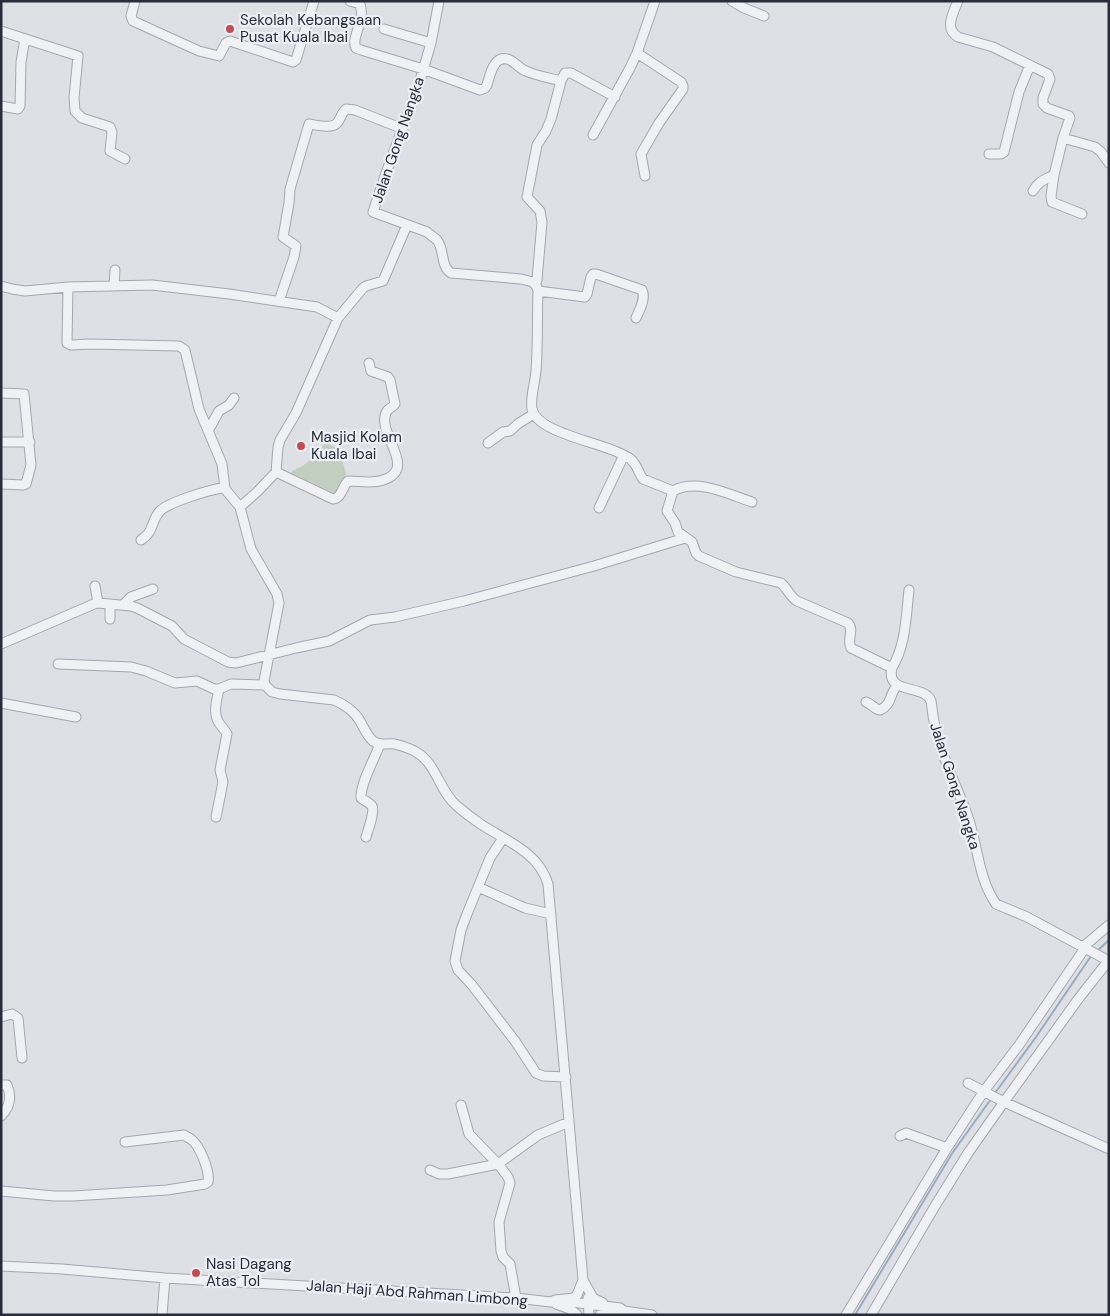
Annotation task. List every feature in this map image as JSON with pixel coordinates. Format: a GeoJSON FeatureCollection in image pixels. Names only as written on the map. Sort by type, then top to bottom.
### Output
{"type":"FeatureCollection","features":[{"type":"Feature","properties":{"kind":"street"},"geometry":{"type":"LineString","coordinates":[[135,1],[131,16],[133,21],[198,51],[218,56],[226,43],[230,41],[293,62],[296,60],[314,1]]}},
{"type":"Feature","properties":{"kind":"street"},"geometry":{"type":"LineString","coordinates":[[350,1],[360,4],[362,9],[362,19],[354,44],[356,48],[374,55],[423,69],[480,90],[487,85],[493,65],[504,59],[527,72],[561,80]]}},
{"type":"Feature","properties":{"kind":"street","name":"Jalan Gong Nangka"},"geometry":{"type":"LineString","coordinates":[[439,1],[431,43],[419,84],[373,212],[427,232],[438,241],[443,253],[444,266],[451,273],[521,278],[533,282],[536,288],[584,297],[587,294],[594,274],[642,290],[644,298],[636,318]]}},
{"type":"Feature","properties":{"kind":"street"},"geometry":{"type":"LineString","coordinates":[[594,135],[637,53],[655,1]]}},
{"type":"Feature","properties":{"kind":"street"},"geometry":{"type":"LineString","coordinates":[[732,1],[764,16]]}},
{"type":"Feature","properties":{"kind":"street"},"geometry":{"type":"LineString","coordinates":[[958,1],[950,26],[954,34],[993,47],[1046,72],[1050,76],[1042,101],[1045,106],[1070,118],[1054,175],[1052,202],[1082,214]]}},
{"type":"Feature","properties":{"kind":"street"},"geometry":{"type":"LineString","coordinates":[[384,29],[431,43]]}},
{"type":"Feature","properties":{"kind":"street"},"geometry":{"type":"LineString","coordinates":[[1,31],[78,56],[74,98],[75,111],[82,118],[110,127],[112,132],[110,151],[125,158]]}},
{"type":"Feature","properties":{"kind":"street"},"geometry":{"type":"LineString","coordinates":[[1,106],[18,109],[20,106],[21,62],[25,39]]}},
{"type":"Feature","properties":{"kind":"street"},"geometry":{"type":"LineString","coordinates":[[637,53],[681,82],[683,86],[642,152],[645,176]]}},
{"type":"Feature","properties":{"kind":"street"},"geometry":{"type":"LineString","coordinates":[[989,154],[1001,154],[1004,152],[1018,92],[1030,65]]}},
{"type":"Feature","properties":{"kind":"street"},"geometry":{"type":"LineString","coordinates":[[615,97],[571,73],[565,73],[561,80],[551,119],[546,131],[536,145],[527,197],[540,211],[542,222],[536,288],[536,372],[532,411],[542,423],[551,428],[624,455],[634,463],[643,479],[671,490],[692,486],[708,488],[752,502]]}},
{"type":"Feature","properties":{"kind":"street"},"geometry":{"type":"LineString","coordinates":[[279,301],[296,246],[283,237],[290,189],[309,124],[333,126],[337,124],[342,112],[346,109],[355,110],[402,129]]}},
{"type":"Feature","properties":{"kind":"street"},"geometry":{"type":"LineString","coordinates":[[1063,138],[1099,150],[1109,163]]}},
{"type":"Feature","properties":{"kind":"street"},"geometry":{"type":"LineString","coordinates":[[1033,191],[1041,181],[1054,175]]}},
{"type":"Feature","properties":{"kind":"street"},"geometry":{"type":"LineString","coordinates":[[240,507],[276,472],[279,442],[300,404],[338,318],[363,288],[384,281],[407,225]]}},
{"type":"Feature","properties":{"kind":"street"},"geometry":{"type":"LineString","coordinates":[[114,286],[115,270]]}},
{"type":"Feature","properties":{"kind":"street"},"geometry":{"type":"LineString","coordinates":[[1,286],[12,290],[25,291],[68,287],[152,285],[317,307],[338,318]]}},
{"type":"Feature","properties":{"kind":"street"},"geometry":{"type":"LineString","coordinates":[[68,287],[68,343],[71,345],[179,346],[184,350],[199,409],[222,464],[225,489],[240,507],[251,549],[279,600],[264,681],[265,685],[272,692],[280,694],[334,700],[357,717],[370,739],[374,742],[402,746],[421,755],[430,765],[451,800],[480,824],[525,852],[542,870],[548,884],[585,1310]]}},
{"type":"Feature","properties":{"kind":"street"},"geometry":{"type":"LineString","coordinates":[[276,472],[336,500],[348,481],[382,481],[396,474],[397,458],[384,419],[387,410],[396,404],[388,377],[371,371],[368,363]]}},
{"type":"Feature","properties":{"kind":"street"},"geometry":{"type":"LineString","coordinates":[[1,393],[24,394],[31,465],[26,484],[1,484]]}},
{"type":"Feature","properties":{"kind":"street"},"geometry":{"type":"LineString","coordinates":[[208,431],[219,411],[229,405],[234,398]]}},
{"type":"Feature","properties":{"kind":"street"},"geometry":{"type":"LineString","coordinates":[[488,443],[503,432],[510,431],[524,419],[534,414]]}},
{"type":"Feature","properties":{"kind":"street"},"geometry":{"type":"LineString","coordinates":[[1,442],[30,442]]}},
{"type":"Feature","properties":{"kind":"street"},"geometry":{"type":"LineString","coordinates":[[599,508],[624,455]]}},
{"type":"Feature","properties":{"kind":"street"},"geometry":{"type":"LineString","coordinates":[[141,540],[150,533],[153,522],[160,511],[166,507],[198,494],[220,488],[225,489]]}},
{"type":"Feature","properties":{"kind":"street"},"geometry":{"type":"LineString","coordinates":[[671,490],[668,512],[678,532],[692,542],[696,553],[736,572],[781,583],[794,599],[848,623],[851,626],[849,641],[851,648],[892,668]]}},
{"type":"Feature","properties":{"kind":"street"},"geometry":{"type":"LineString","coordinates":[[1,644],[88,606],[98,603],[123,605],[137,608],[170,624],[184,639],[230,663],[236,663],[329,641],[370,620],[394,617],[464,601],[594,566],[685,538]]}},
{"type":"Feature","properties":{"kind":"street"},"geometry":{"type":"LineString","coordinates":[[95,586],[98,603]]}},
{"type":"Feature","properties":{"kind":"street"},"geometry":{"type":"LineString","coordinates":[[123,605],[131,597],[152,589]]}},
{"type":"Feature","properties":{"kind":"street"},"geometry":{"type":"LineString","coordinates":[[866,702],[880,710],[889,703],[893,690],[898,685],[892,680],[891,676],[904,635],[909,590]]}},
{"type":"Feature","properties":{"kind":"street"},"geometry":{"type":"LineString","coordinates":[[110,604],[110,619]]}},
{"type":"Feature","properties":{"kind":"street"},"geometry":{"type":"LineString","coordinates":[[58,664],[131,667],[174,683],[195,680],[210,688],[219,689],[231,684],[265,685]]}},
{"type":"Feature","properties":{"kind":"street","name":"Jalan Gong Nangka"},"geometry":{"type":"LineString","coordinates":[[898,685],[926,695],[931,701],[935,728],[968,818],[978,862],[996,904],[1027,917],[1086,948]]}},
{"type":"Feature","properties":{"kind":"street"},"geometry":{"type":"LineString","coordinates":[[216,817],[224,782],[220,770],[227,734],[218,722],[215,714],[219,689]]}},
{"type":"Feature","properties":{"kind":"street"},"geometry":{"type":"LineString","coordinates":[[1,703],[76,717]]}},
{"type":"Feature","properties":{"kind":"street"},"geometry":{"type":"LineString","coordinates":[[366,836],[373,808],[361,795],[364,782],[380,744]]}},
{"type":"Feature","properties":{"kind":"street"},"geometry":{"type":"LineString","coordinates":[[503,838],[490,858],[461,930],[456,960],[458,970],[472,985],[515,1041],[536,1073],[543,1076],[566,1077]]}},
{"type":"Feature","properties":{"kind":"street"},"geometry":{"type":"LineString","coordinates":[[478,887],[525,908],[550,914]]}},
{"type":"Feature","properties":{"kind":"street"},"geometry":{"type":"LineString","coordinates":[[846,1315],[947,1148],[985,1091],[1086,948],[1109,925]]}},
{"type":"Feature","properties":{"kind":"street"},"geometry":{"type":"LineString","coordinates":[[871,1315],[940,1198],[1002,1101],[1107,960],[1086,948]]}},
{"type":"Feature","properties":{"kind":"street"},"geometry":{"type":"LineString","coordinates":[[1,1017],[12,1014],[18,1018],[22,1058]]}},
{"type":"Feature","properties":{"kind":"street"},"geometry":{"type":"LineString","coordinates":[[968,1083],[1002,1101],[1109,1149]]}},
{"type":"Feature","properties":{"kind":"street"},"geometry":{"type":"LineString","coordinates":[[1,1085],[7,1085],[10,1101],[9,1108],[1,1116]]}},
{"type":"Feature","properties":{"kind":"street"},"geometry":{"type":"LineString","coordinates":[[461,1105],[469,1134],[498,1164],[510,1182],[499,1222],[501,1251],[510,1264],[516,1298]]}},
{"type":"Feature","properties":{"kind":"street"},"geometry":{"type":"LineString","coordinates":[[430,1170],[439,1174],[448,1174],[498,1164],[538,1135],[569,1122]]}},
{"type":"Feature","properties":{"kind":"street"},"geometry":{"type":"LineString","coordinates":[[900,1136],[906,1133],[947,1148]]}},
{"type":"Feature","properties":{"kind":"street"},"geometry":{"type":"LineString","coordinates":[[1,1191],[73,1196],[167,1190],[208,1182],[209,1176],[195,1143],[184,1135],[125,1142]]}},
{"type":"Feature","properties":{"kind":"street","name":"Jalan Haji Abd Rahman Limbong"},"geometry":{"type":"LineString","coordinates":[[1,1266],[165,1278],[516,1298],[554,1302],[585,1310],[621,1311]]}},
{"type":"Feature","properties":{"kind":"street"},"geometry":{"type":"LineString","coordinates":[[162,1315],[165,1278]]}},
{"type":"Feature","properties":{"kind":"street"},"geometry":{"type":"LineString","coordinates":[[554,1302],[577,1296],[584,1282]]}},
{"type":"Feature","properties":{"kind":"street"},"geometry":{"type":"LineString","coordinates":[[584,1282],[596,1300],[621,1311],[652,1315]]}},
{"type":"Feature","properties":{"kind":"street"},"geometry":{"type":"LineString","coordinates":[[600,1315],[621,1311]]}},
{"type":"Feature","properties":{"kind":"green space"},"geometry":{"type":"Polygon","coordinates":[[[325,442],[339,449],[346,474],[339,492],[336,494],[291,473],[311,459],[325,442]]]}},
{"type":"Feature","properties":{"kind":"waterway"},"geometry":{"type":"LineString","coordinates":[[1097,951],[1109,940]]}},
{"type":"Feature","properties":{"kind":"waterway"},"geometry":{"type":"LineString","coordinates":[[995,1093],[1091,956]]}},
{"type":"Feature","properties":{"kind":"waterway"},"geometry":{"type":"LineString","coordinates":[[855,1315],[953,1152],[991,1099]]}},
{"type":"Feature","properties":{"kind":"place","name":"Sekolah Kebangsaan Pusat Kuala Ibai"},"geometry":{"type":"Point","coordinates":[230,29]}},
{"type":"Feature","properties":{"kind":"place","name":"Masjid Kolam Kuala Ibai"},"geometry":{"type":"Point","coordinates":[301,446]}},
{"type":"Feature","properties":{"kind":"place","name":"Nasi Dagang Atas Tol"},"geometry":{"type":"Point","coordinates":[196,1273]}}]}
